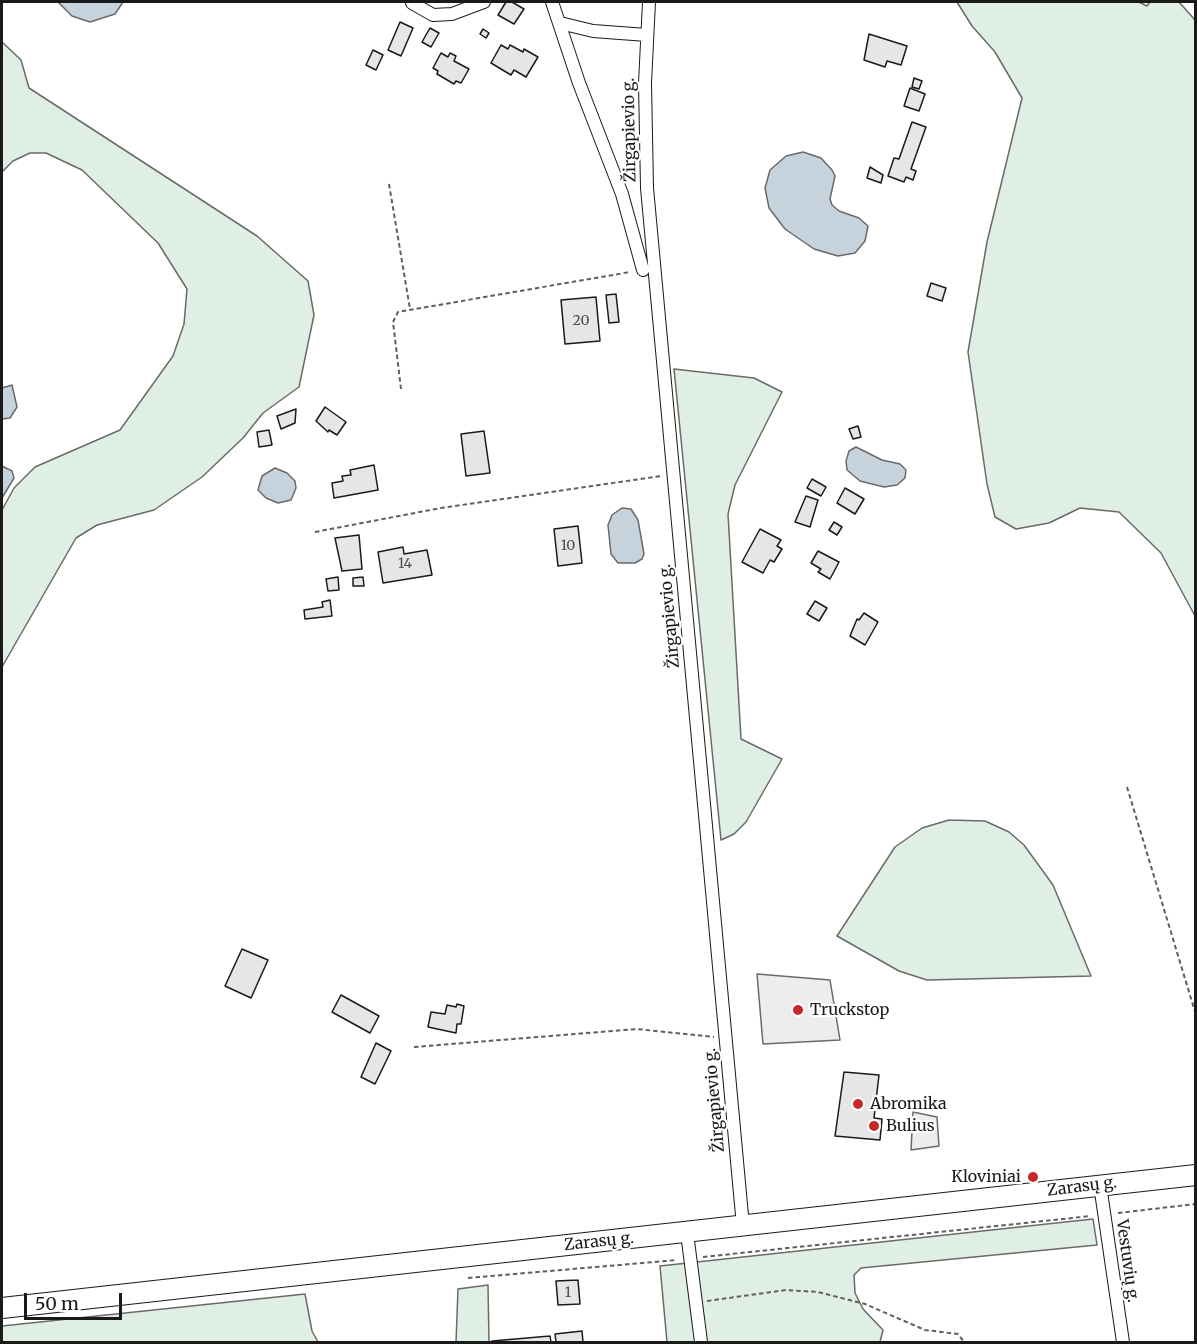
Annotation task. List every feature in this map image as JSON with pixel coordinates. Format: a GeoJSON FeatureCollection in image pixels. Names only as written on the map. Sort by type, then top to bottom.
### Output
{"type":"FeatureCollection","features":[{"type":"Feature","properties":{"kind":"highway","name":"Zarasų g."},"geometry":{"type":"LineString","coordinates":[[2,1308],[1196,1175]]}},
{"type":"Feature","properties":{"kind":"street"},"geometry":{"type":"LineString","coordinates":[[412,3],[433,15],[452,14],[484,2]]}},
{"type":"Feature","properties":{"kind":"street"},"geometry":{"type":"LineString","coordinates":[[552,2],[579,83],[622,194],[643,270]]}},
{"type":"Feature","properties":{"kind":"street","name":"Žirgapievio g."},"geometry":{"type":"LineString","coordinates":[[649,2],[644,134],[647,188],[743,1226]]}},
{"type":"Feature","properties":{"kind":"street"},"geometry":{"type":"LineString","coordinates":[[560,23],[593,31],[647,35]]}},
{"type":"Feature","properties":{"kind":"street","name":"Vestuvių g."},"geometry":{"type":"LineString","coordinates":[[1100,1185],[1123,1342]]}},
{"type":"Feature","properties":{"kind":"street"},"geometry":{"type":"LineString","coordinates":[[687,1233],[701,1342]]}},
{"type":"Feature","properties":{"kind":"path"},"geometry":{"type":"LineString","coordinates":[[389,184],[410,309]]}},
{"type":"Feature","properties":{"kind":"path"},"geometry":{"type":"LineString","coordinates":[[401,389],[393,322],[398,312],[643,270]]}},
{"type":"Feature","properties":{"kind":"path"},"geometry":{"type":"LineString","coordinates":[[315,532],[441,508],[673,475]]}},
{"type":"Feature","properties":{"kind":"path"},"geometry":{"type":"LineString","coordinates":[[1127,787],[1196,1015]]}},
{"type":"Feature","properties":{"kind":"path"},"geometry":{"type":"LineString","coordinates":[[414,1047],[637,1029],[725,1038]]}},
{"type":"Feature","properties":{"kind":"path"},"geometry":{"type":"LineString","coordinates":[[468,1278],[689,1259],[1196,1204]]}},
{"type":"Feature","properties":{"kind":"path"},"geometry":{"type":"LineString","coordinates":[[695,1302],[786,1290],[818,1292],[865,1304],[925,1330],[958,1334],[964,1342]]}},
{"type":"Feature","properties":{"kind":"green space"},"geometry":{"type":"Polygon","coordinates":[[[957,2],[1139,2],[1147,6],[1150,2],[1179,2],[1195,20],[1195,616],[1161,553],[1119,512],[1080,508],[1049,523],[1016,529],[995,517],[987,484],[968,352],[987,242],[1022,98],[995,52],[972,26],[957,2]]]}},
{"type":"Feature","properties":{"kind":"green space"},"geometry":{"type":"Polygon","coordinates":[[[2,42],[21,60],[29,88],[257,236],[308,281],[314,315],[299,387],[263,413],[243,438],[202,477],[154,510],[97,525],[76,538],[2,667],[2,510],[14,488],[35,467],[120,430],[173,356],[184,324],[187,289],[158,243],[82,170],[46,153],[30,153],[13,161],[2,172],[2,42]]]}},
{"type":"Feature","properties":{"kind":"green space"},"geometry":{"type":"Polygon","coordinates":[[[674,369],[754,378],[782,392],[735,485],[728,514],[741,739],[782,759],[746,822],[734,834],[721,840],[674,369]]]}},
{"type":"Feature","properties":{"kind":"green space"},"geometry":{"type":"Polygon","coordinates":[[[949,820],[985,821],[1009,832],[1024,845],[1053,885],[1091,976],[927,980],[899,971],[837,936],[895,847],[922,828],[949,820]]]}},
{"type":"Feature","properties":{"kind":"green space"},"geometry":{"type":"Polygon","coordinates":[[[1093,1219],[1097,1245],[861,1268],[854,1275],[855,1293],[863,1309],[883,1330],[880,1342],[667,1342],[660,1266],[1093,1219]]]}},
{"type":"Feature","properties":{"kind":"green space"},"geometry":{"type":"Polygon","coordinates":[[[488,1285],[489,1342],[456,1342],[458,1289],[488,1285]]]}},
{"type":"Feature","properties":{"kind":"green space"},"geometry":{"type":"Polygon","coordinates":[[[305,1294],[312,1331],[318,1342],[2,1342],[2,1326],[305,1294]]]}},
{"type":"Feature","properties":{"kind":"shaded area"},"geometry":{"type":"Polygon","coordinates":[[[58,2],[123,2],[115,14],[90,22],[72,16],[58,2]]]}},
{"type":"Feature","properties":{"kind":"shaded area"},"geometry":{"type":"Polygon","coordinates":[[[803,152],[821,158],[832,170],[835,176],[830,199],[832,205],[839,211],[859,218],[868,226],[865,241],[855,253],[838,256],[814,249],[785,229],[769,208],[765,188],[770,170],[786,156],[803,152]]]}},
{"type":"Feature","properties":{"kind":"shaded area"},"geometry":{"type":"Polygon","coordinates":[[[12,385],[17,407],[10,418],[2,419],[2,388],[12,385]]]}},
{"type":"Feature","properties":{"kind":"shaded area"},"geometry":{"type":"Polygon","coordinates":[[[856,447],[882,460],[900,464],[906,470],[905,478],[897,485],[884,487],[860,481],[847,470],[846,461],[849,451],[856,447]]]}},
{"type":"Feature","properties":{"kind":"shaded area"},"geometry":{"type":"Polygon","coordinates":[[[2,466],[12,471],[14,478],[2,498],[2,466]]]}},
{"type":"Feature","properties":{"kind":"shaded area"},"geometry":{"type":"Polygon","coordinates":[[[275,468],[287,473],[295,481],[296,488],[291,500],[278,503],[266,498],[258,490],[262,476],[275,468]]]}},
{"type":"Feature","properties":{"kind":"shaded area"},"geometry":{"type":"Polygon","coordinates":[[[622,508],[631,509],[638,520],[644,554],[642,559],[635,563],[618,563],[611,554],[608,525],[612,515],[622,508]]]}},
{"type":"Feature","properties":{"kind":"shaded area","name":"Truckstop"},"geometry":{"type":"Polygon","coordinates":[[[757,974],[830,980],[840,1040],[763,1044],[757,974]]]}},
{"type":"Feature","properties":{"kind":"shaded area"},"geometry":{"type":"Polygon","coordinates":[[[913,1112],[937,1117],[939,1146],[911,1150],[913,1112]]]}},
{"type":"Feature","properties":{"kind":"building"},"geometry":{"type":"Polygon","coordinates":[[[506,2],[512,2],[524,9],[514,24],[498,15],[506,2]]]}},
{"type":"Feature","properties":{"kind":"building"},"geometry":{"type":"Polygon","coordinates":[[[400,22],[413,28],[401,56],[388,50],[400,22]]]}},
{"type":"Feature","properties":{"kind":"building"},"geometry":{"type":"Polygon","coordinates":[[[430,28],[439,33],[431,47],[422,42],[430,28]]]}},
{"type":"Feature","properties":{"kind":"building"},"geometry":{"type":"Polygon","coordinates":[[[483,29],[489,33],[486,38],[480,34],[483,29]]]}},
{"type":"Feature","properties":{"kind":"building"},"geometry":{"type":"Polygon","coordinates":[[[869,34],[907,46],[901,65],[887,61],[885,67],[864,60],[869,34]]]}},
{"type":"Feature","properties":{"kind":"building"},"geometry":{"type":"Polygon","coordinates":[[[501,45],[508,49],[510,45],[523,52],[524,49],[538,57],[526,77],[514,70],[511,75],[491,63],[501,45]]]}},
{"type":"Feature","properties":{"kind":"building"},"geometry":{"type":"Polygon","coordinates":[[[373,50],[383,55],[376,70],[366,65],[373,50]]]}},
{"type":"Feature","properties":{"kind":"building"},"geometry":{"type":"Polygon","coordinates":[[[441,53],[448,57],[450,53],[456,56],[454,61],[469,69],[461,83],[456,81],[454,84],[437,74],[438,71],[433,68],[441,53]]]}},
{"type":"Feature","properties":{"kind":"building"},"geometry":{"type":"Polygon","coordinates":[[[914,78],[922,81],[919,89],[912,87],[914,78]]]}},
{"type":"Feature","properties":{"kind":"building"},"geometry":{"type":"Polygon","coordinates":[[[910,88],[925,94],[919,111],[904,106],[910,88]]]}},
{"type":"Feature","properties":{"kind":"building"},"geometry":{"type":"Polygon","coordinates":[[[912,122],[926,127],[911,169],[916,171],[913,180],[906,177],[904,182],[888,176],[894,158],[899,159],[912,122]]]}},
{"type":"Feature","properties":{"kind":"building"},"geometry":{"type":"Polygon","coordinates":[[[870,167],[883,175],[881,183],[867,178],[870,167]]]}},
{"type":"Feature","properties":{"kind":"building"},"geometry":{"type":"Polygon","coordinates":[[[931,283],[946,288],[942,301],[927,296],[931,283]]]}},
{"type":"Feature","properties":{"kind":"building"},"geometry":{"type":"Polygon","coordinates":[[[616,294],[619,322],[609,323],[606,295],[616,294]]]}},
{"type":"Feature","properties":{"kind":"building"},"geometry":{"type":"Polygon","coordinates":[[[596,297],[600,341],[565,344],[561,300],[596,297]]]}},
{"type":"Feature","properties":{"kind":"building"},"geometry":{"type":"Polygon","coordinates":[[[325,407],[346,422],[337,435],[329,430],[328,432],[316,421],[325,407]]]}},
{"type":"Feature","properties":{"kind":"building"},"geometry":{"type":"Polygon","coordinates":[[[296,409],[295,423],[281,429],[277,416],[296,409]]]}},
{"type":"Feature","properties":{"kind":"building"},"geometry":{"type":"Polygon","coordinates":[[[858,426],[861,437],[853,439],[849,429],[858,426]]]}},
{"type":"Feature","properties":{"kind":"building"},"geometry":{"type":"Polygon","coordinates":[[[269,430],[272,445],[259,447],[257,432],[269,430]]]}},
{"type":"Feature","properties":{"kind":"building"},"geometry":{"type":"Polygon","coordinates":[[[484,431],[490,473],[466,476],[461,434],[484,431]]]}},
{"type":"Feature","properties":{"kind":"building"},"geometry":{"type":"Polygon","coordinates":[[[374,465],[378,490],[334,498],[332,483],[343,481],[342,476],[351,475],[350,470],[374,465]]]}},
{"type":"Feature","properties":{"kind":"building"},"geometry":{"type":"Polygon","coordinates":[[[812,479],[826,487],[821,496],[807,488],[812,479]]]}},
{"type":"Feature","properties":{"kind":"building"},"geometry":{"type":"Polygon","coordinates":[[[845,488],[864,499],[855,514],[837,503],[845,488]]]}},
{"type":"Feature","properties":{"kind":"building"},"geometry":{"type":"Polygon","coordinates":[[[806,496],[818,500],[810,527],[795,522],[806,496]]]}},
{"type":"Feature","properties":{"kind":"building"},"geometry":{"type":"Polygon","coordinates":[[[834,522],[842,527],[837,535],[829,530],[834,522]]]}},
{"type":"Feature","properties":{"kind":"building"},"geometry":{"type":"Polygon","coordinates":[[[578,526],[582,563],[558,566],[554,529],[578,526]]]}},
{"type":"Feature","properties":{"kind":"building"},"geometry":{"type":"Polygon","coordinates":[[[760,529],[781,540],[777,546],[782,549],[774,562],[770,560],[763,573],[742,562],[760,529]]]}},
{"type":"Feature","properties":{"kind":"building"},"geometry":{"type":"Polygon","coordinates":[[[359,535],[362,569],[342,571],[335,538],[359,535]]]}},
{"type":"Feature","properties":{"kind":"building"},"geometry":{"type":"Polygon","coordinates":[[[403,547],[404,554],[427,550],[432,575],[383,583],[378,552],[403,547]]]}},
{"type":"Feature","properties":{"kind":"building"},"geometry":{"type":"Polygon","coordinates":[[[818,551],[839,562],[830,579],[818,572],[821,569],[811,563],[818,551]]]}},
{"type":"Feature","properties":{"kind":"building"},"geometry":{"type":"Polygon","coordinates":[[[338,577],[339,590],[328,591],[326,579],[338,577]]]}},
{"type":"Feature","properties":{"kind":"building"},"geometry":{"type":"Polygon","coordinates":[[[363,577],[364,586],[353,586],[353,578],[363,577]]]}},
{"type":"Feature","properties":{"kind":"building"},"geometry":{"type":"Polygon","coordinates":[[[330,600],[332,616],[305,619],[304,610],[323,607],[322,602],[330,600]]]}},
{"type":"Feature","properties":{"kind":"building"},"geometry":{"type":"Polygon","coordinates":[[[815,601],[827,608],[819,621],[807,614],[815,601]]]}},
{"type":"Feature","properties":{"kind":"building"},"geometry":{"type":"Polygon","coordinates":[[[864,613],[878,622],[865,645],[850,636],[857,619],[859,620],[864,613]]]}},
{"type":"Feature","properties":{"kind":"building"},"geometry":{"type":"Polygon","coordinates":[[[242,949],[268,960],[251,998],[225,986],[242,949]]]}},
{"type":"Feature","properties":{"kind":"building"},"geometry":{"type":"Polygon","coordinates":[[[341,995],[379,1016],[370,1033],[332,1012],[341,995]]]}},
{"type":"Feature","properties":{"kind":"building"},"geometry":{"type":"Polygon","coordinates":[[[457,1004],[464,1006],[461,1024],[457,1024],[456,1033],[428,1027],[431,1012],[445,1014],[447,1005],[456,1007],[457,1004]]]}},
{"type":"Feature","properties":{"kind":"building"},"geometry":{"type":"Polygon","coordinates":[[[376,1043],[391,1051],[375,1084],[361,1077],[376,1043]]]}},
{"type":"Feature","properties":{"kind":"building","name":"Abromika"},"geometry":{"type":"Polygon","coordinates":[[[844,1072],[879,1075],[874,1118],[882,1119],[880,1140],[835,1136],[844,1072]]]}},
{"type":"Feature","properties":{"kind":"building"},"geometry":{"type":"Polygon","coordinates":[[[578,1280],[580,1304],[558,1305],[556,1281],[578,1280]]]}},
{"type":"Feature","properties":{"kind":"building"},"geometry":{"type":"Polygon","coordinates":[[[582,1331],[583,1342],[556,1342],[555,1334],[582,1331]]]}},
{"type":"Feature","properties":{"kind":"building"},"geometry":{"type":"Polygon","coordinates":[[[550,1336],[551,1342],[492,1342],[492,1341],[550,1336]]]}},
{"type":"Feature","properties":{"kind":"place","name":"Truckstop"},"geometry":{"type":"Point","coordinates":[798,1010]}},
{"type":"Feature","properties":{"kind":"place","name":"Abromika"},"geometry":{"type":"Point","coordinates":[858,1104]}},
{"type":"Feature","properties":{"kind":"place","name":"Bulius"},"geometry":{"type":"Point","coordinates":[874,1126]}},
{"type":"Feature","properties":{"kind":"place","name":"Kloviniai"},"geometry":{"type":"Point","coordinates":[1033,1177]}}]}
